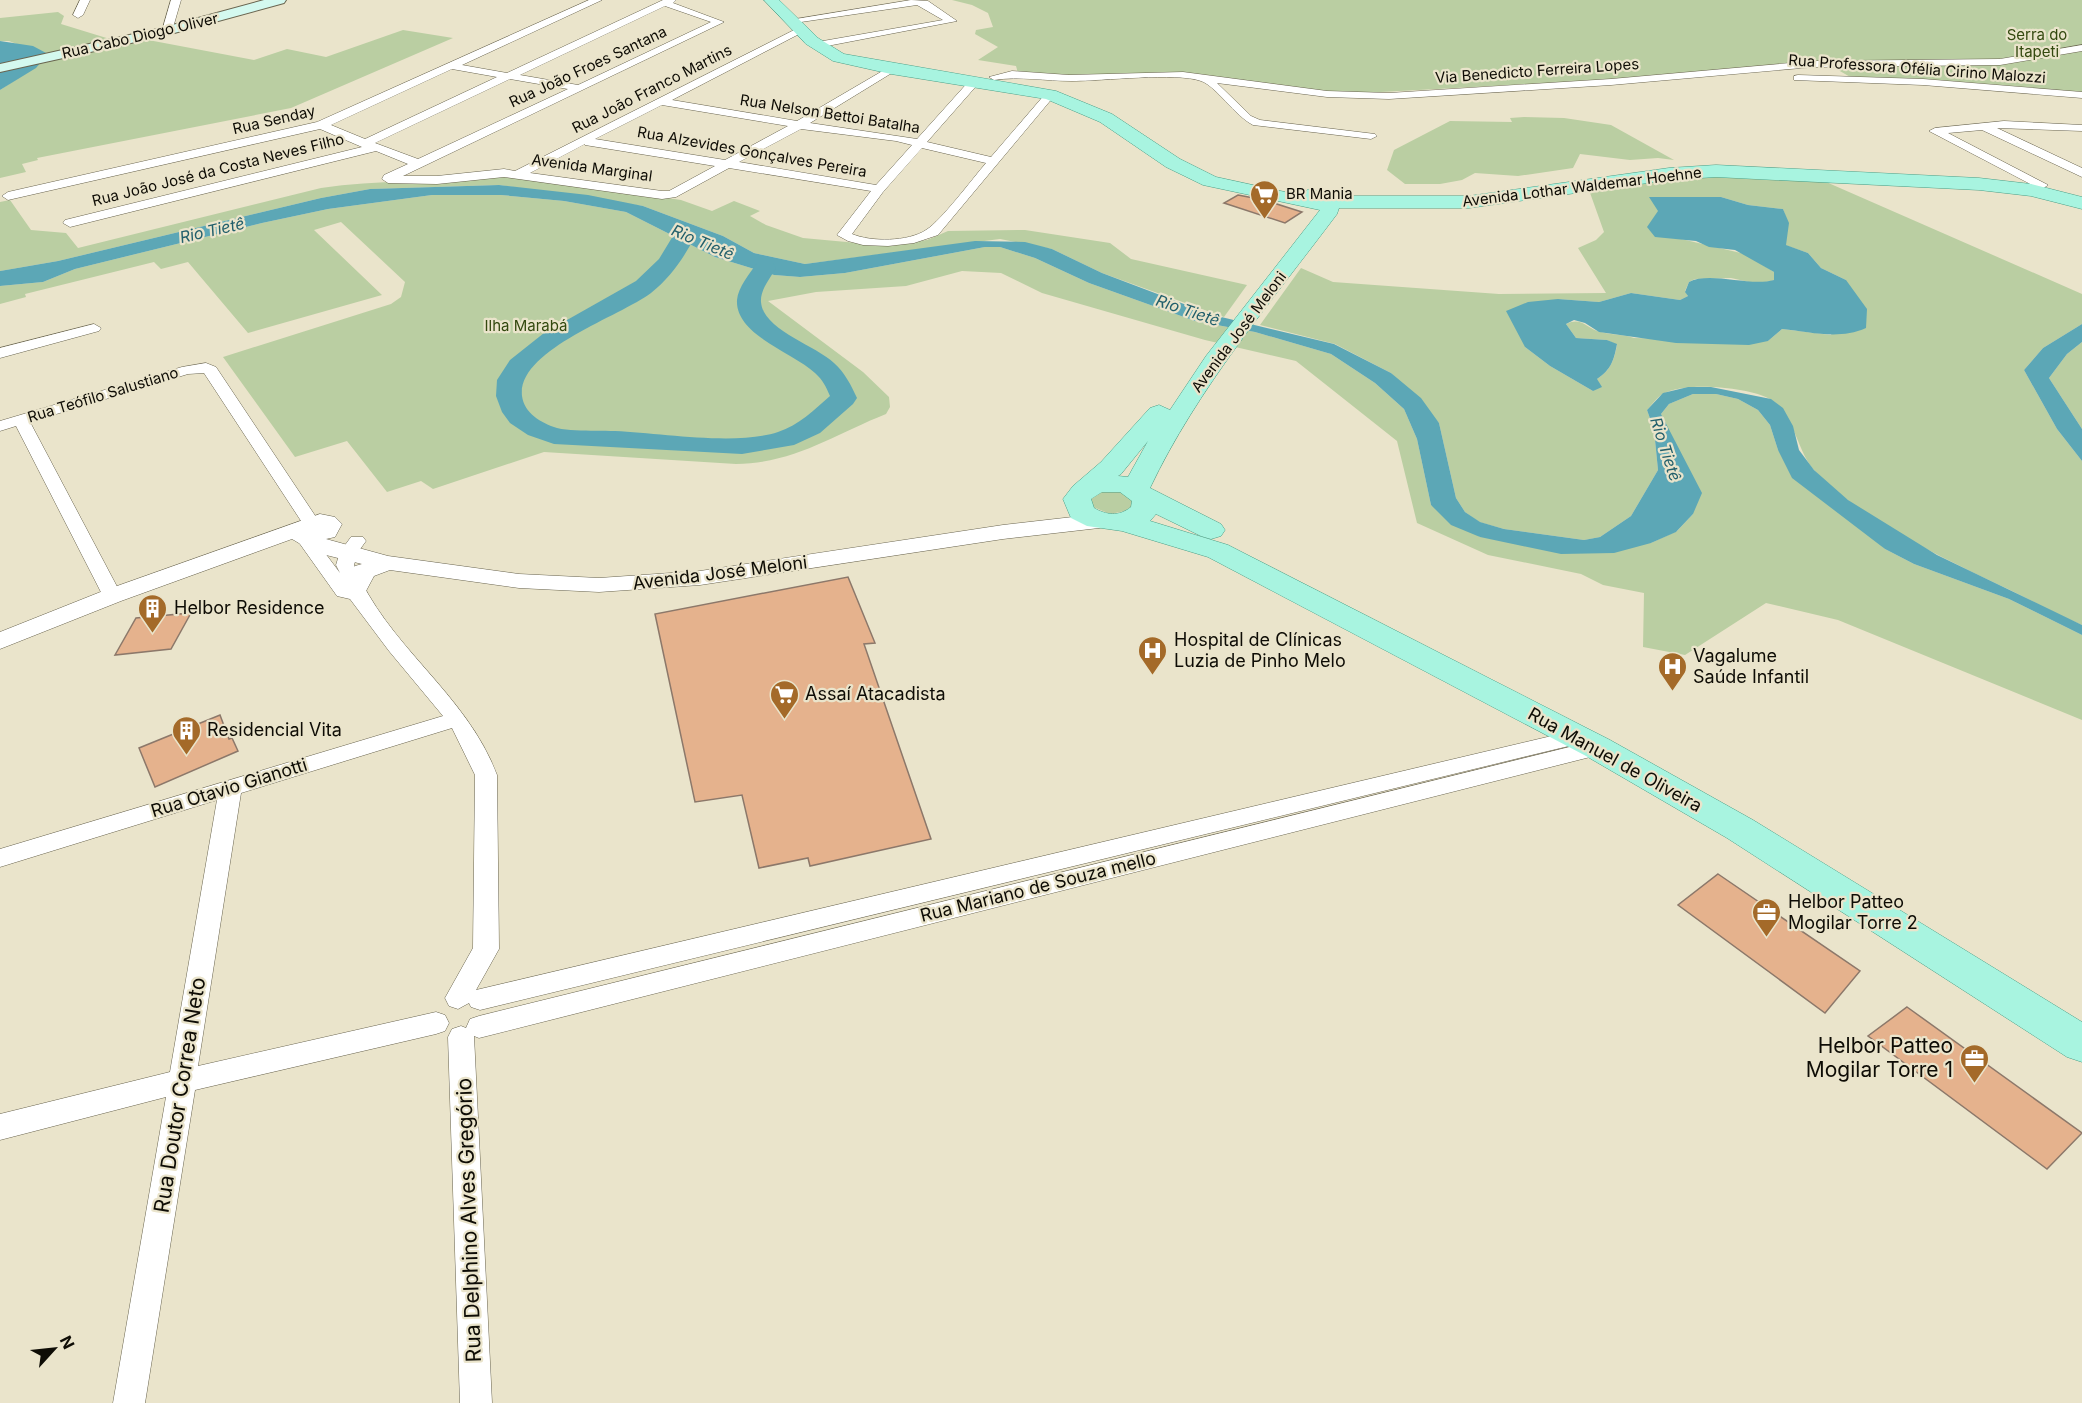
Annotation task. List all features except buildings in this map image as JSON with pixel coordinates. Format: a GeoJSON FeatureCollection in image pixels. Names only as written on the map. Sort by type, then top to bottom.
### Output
{"type":"FeatureCollection","features":[{"type":"Feature","properties":{"kind":"main road","name":"Rua Cabo Diogo Oliver"},"geometry":{"type":"LineString","coordinates":[[0,68],[167,32],[275,1]]}},
{"type":"Feature","properties":{"kind":"main road","name":"Avenida Lothar Waldemar Hoehne"},"geometry":{"type":"LineString","coordinates":[[773,1],[827,43],[856,55],[891,63],[1060,87],[1084,94],[1103,102],[1215,169],[1300,195]]}},
{"type":"Feature","properties":{"kind":"main road","name":"Avenida Lothar Waldemar Hoehne"},"geometry":{"type":"LineString","coordinates":[[801,24],[825,52],[839,58],[891,69],[1050,95],[1106,118],[1173,163],[1210,181],[1300,195],[1416,198],[1459,196],[1685,164],[1948,172],[2042,185],[2082,197]]}},
{"type":"Feature","properties":{"kind":"main road","name":"Avenida Lothar Waldemar Hoehne"},"geometry":{"type":"LineString","coordinates":[[1324,202],[1469,202],[1670,174],[1716,171],[1979,184],[2031,190],[2082,204]]}},
{"type":"Feature","properties":{"kind":"main road"},"geometry":{"type":"LineString","coordinates":[[1300,195],[1324,202]]}},
{"type":"Feature","properties":{"kind":"main road","name":"Avenida José Meloni"},"geometry":{"type":"LineString","coordinates":[[1249,307],[1310,214],[1300,195]]}},
{"type":"Feature","properties":{"kind":"main road","name":"Avenida José Meloni"},"geometry":{"type":"LineString","coordinates":[[1084,490],[1111,468],[1209,358],[1330,210],[1324,202]]}},
{"type":"Feature","properties":{"kind":"main road","name":"Avenida José Meloni"},"geometry":{"type":"LineString","coordinates":[[1126,507],[1153,454],[1209,358]]}},
{"type":"Feature","properties":{"kind":"main road"},"geometry":{"type":"LineString","coordinates":[[1107,483],[1126,507],[1081,512],[1077,499],[1084,490],[1107,483]]}},
{"type":"Feature","properties":{"kind":"main road","name":"Rua Manuel de Oliveira"},"geometry":{"type":"LineString","coordinates":[[1126,507],[1226,554],[1587,743],[1740,830],[2082,1044]]}},
{"type":"Feature","properties":{"kind":"main road","name":"Rua Manuel de Oliveira"},"geometry":{"type":"LineString","coordinates":[[1126,507],[1407,629],[1710,789],[2082,1021]]}},
{"type":"Feature","properties":{"kind":"street"},"geometry":{"type":"LineString","coordinates":[[78,15],[85,0]]}},
{"type":"Feature","properties":{"kind":"street"},"geometry":{"type":"LineString","coordinates":[[167,32],[176,0]]}},
{"type":"Feature","properties":{"kind":"street","name":"Rua Senday"},"geometry":{"type":"LineString","coordinates":[[8,196],[321,125],[597,0]]}},
{"type":"Feature","properties":{"kind":"street","name":"Rua João José da Costa Neves Filho"},"geometry":{"type":"LineString","coordinates":[[70,224],[368,146],[507,76],[668,2]]}},
{"type":"Feature","properties":{"kind":"street","name":"Rua João Froes Santana"},"geometry":{"type":"LineString","coordinates":[[388,179],[416,163],[719,22],[668,2]]}},
{"type":"Feature","properties":{"kind":"street","name":"Rua João Franco Martins"},"geometry":{"type":"LineString","coordinates":[[518,174],[661,101],[801,24],[922,2],[952,21],[827,43]]}},
{"type":"Feature","properties":{"kind":"street","name":"Via Benedicto Ferreira Lopes"},"geometry":{"type":"LineString","coordinates":[[994,77],[1012,74],[1069,78],[1164,75],[1205,77],[1327,94],[1377,97],[1611,82],[1836,63],[2000,62],[2082,48]]}},
{"type":"Feature","properties":{"kind":"street"},"geometry":{"type":"LineString","coordinates":[[450,66],[579,88]]}},
{"type":"Feature","properties":{"kind":"street"},"geometry":{"type":"LineString","coordinates":[[730,164],[891,69]]}},
{"type":"Feature","properties":{"kind":"street","name":"Rua Professora Ofélia Cirino Malozzi"},"geometry":{"type":"LineString","coordinates":[[1751,70],[1790,77],[1923,82],[2082,95]]}},
{"type":"Feature","properties":{"kind":"street"},"geometry":{"type":"LineString","coordinates":[[1205,77],[1247,118],[1257,123],[1371,136]]}},
{"type":"Feature","properties":{"kind":"street"},"geometry":{"type":"LineString","coordinates":[[974,82],[843,232],[847,237],[900,241],[924,237],[933,232],[1050,95]]}},
{"type":"Feature","properties":{"kind":"street","name":"Rua Nelson Bettoi Batalha"},"geometry":{"type":"LineString","coordinates":[[661,101],[799,125],[920,142],[994,161]]}},
{"type":"Feature","properties":{"kind":"street"},"geometry":{"type":"LineString","coordinates":[[2042,185],[1935,131],[1981,125],[2027,124],[2082,128]]}},
{"type":"Feature","properties":{"kind":"street"},"geometry":{"type":"LineString","coordinates":[[321,125],[368,146],[416,163]]}},
{"type":"Feature","properties":{"kind":"street"},"geometry":{"type":"LineString","coordinates":[[1981,125],[2082,173]]}},
{"type":"Feature","properties":{"kind":"street","name":"Rua Alzevides Gonçalves Pereira"},"geometry":{"type":"LineString","coordinates":[[585,141],[879,189]]}},
{"type":"Feature","properties":{"kind":"street","name":"Avenida Marginal"},"geometry":{"type":"LineString","coordinates":[[388,179],[437,180],[494,173],[518,174],[662,195],[674,193],[730,164]]}},
{"type":"Feature","properties":{"kind":"street"},"geometry":{"type":"LineString","coordinates":[[0,353],[94,328]]}},
{"type":"Feature","properties":{"kind":"street","name":"Rua Teófilo Salustiano"},"geometry":{"type":"LineString","coordinates":[[0,426],[187,370],[207,368],[211,370],[309,532]]}},
{"type":"Feature","properties":{"kind":"street"},"geometry":{"type":"LineString","coordinates":[[21,420],[112,596]]}},
{"type":"Feature","properties":{"kind":"street","name":"Avenida José Meloni"},"geometry":{"type":"LineString","coordinates":[[1003,532],[1042,515],[1084,490]]}},
{"type":"Feature","properties":{"kind":"street","name":"Avenida José Meloni"},"geometry":{"type":"LineString","coordinates":[[436,568],[519,581],[567,585],[632,584],[700,578],[1003,532],[1126,507]]}},
{"type":"Feature","properties":{"kind":"street"},"geometry":{"type":"LineString","coordinates":[[309,532],[321,547],[352,547],[412,556],[436,568]]}},
{"type":"Feature","properties":{"kind":"street"},"geometry":{"type":"LineString","coordinates":[[0,641],[112,596],[252,547],[309,532]]}},
{"type":"Feature","properties":{"kind":"street"},"geometry":{"type":"LineString","coordinates":[[309,532],[344,592],[357,590]]}},
{"type":"Feature","properties":{"kind":"street"},"geometry":{"type":"LineString","coordinates":[[352,547],[388,563],[436,568]]}},
{"type":"Feature","properties":{"kind":"street"},"geometry":{"type":"LineString","coordinates":[[352,547],[344,564],[357,590],[401,652],[458,719],[480,756],[486,775],[486,949],[469,999],[442,1008],[459,1029]]}},
{"type":"Feature","properties":{"kind":"street"},"geometry":{"type":"LineString","coordinates":[[357,590],[364,571],[388,563]]}},
{"type":"Feature","properties":{"kind":"street","name":"Rua Otavio Gianotti"},"geometry":{"type":"LineString","coordinates":[[0,858],[458,719]]}},
{"type":"Feature","properties":{"kind":"street","name":"Rua Mariano de Souza mello"},"geometry":{"type":"LineString","coordinates":[[469,999],[1587,743]]}},
{"type":"Feature","properties":{"kind":"street","name":"Rua Mariano de Souza mello"},"geometry":{"type":"LineString","coordinates":[[183,1081],[395,1032],[459,1029],[1587,743]]}},
{"type":"Feature","properties":{"kind":"street","name":"Rua Doutor Correa Neto"},"geometry":{"type":"LineString","coordinates":[[129,1403],[231,787]]}},
{"type":"Feature","properties":{"kind":"street","name":"Rua Delphino Alves Gregório"},"geometry":{"type":"LineString","coordinates":[[469,999],[487,1012],[459,1029],[476,1403]]}},
{"type":"Feature","properties":{"kind":"street"},"geometry":{"type":"LineString","coordinates":[[0,1127],[183,1081]]}},
{"type":"Feature","properties":{"kind":"green space","name":"Serra do Itapeti"},"geometry":{"type":"Polygon","coordinates":[[[952,0],[2082,0],[2082,92],[1852,78],[1826,63],[1608,80],[1343,94],[1198,75],[1061,77],[1018,73],[1016,66],[978,60],[998,47],[975,34],[976,30],[993,27],[988,13],[972,5],[952,0]]]}},
{"type":"Feature","properties":{"kind":"green space"},"geometry":{"type":"Polygon","coordinates":[[[58,12],[64,16],[61,24],[113,40],[47,56],[9,41],[0,41],[0,18],[58,12]]]}},
{"type":"Feature","properties":{"kind":"green space"},"geometry":{"type":"Polygon","coordinates":[[[403,30],[453,38],[291,108],[37,158],[38,160],[22,164],[26,172],[0,178],[0,90],[44,61],[143,39],[254,60],[287,49],[326,57],[403,30]]]}},
{"type":"Feature","properties":{"kind":"green space"},"geometry":{"type":"Polygon","coordinates":[[[1510,118],[1564,118],[1611,125],[1674,160],[1658,158],[1630,160],[1580,154],[1573,168],[1518,176],[1475,173],[1462,180],[1440,184],[1405,184],[1387,170],[1394,150],[1450,121],[1512,122],[1510,118]]]}},
{"type":"Feature","properties":{"kind":"green space"},"geometry":{"type":"Polygon","coordinates":[[[1682,175],[1817,178],[2082,294],[2082,324],[2043,348],[2024,370],[2057,429],[2082,461],[2082,625],[1906,538],[1856,506],[1815,471],[1803,453],[1785,413],[1778,405],[1770,399],[1747,391],[1716,387],[1686,388],[1673,390],[1659,397],[1647,410],[1654,430],[1658,470],[1631,516],[1600,537],[1584,540],[1504,529],[1479,522],[1465,512],[1456,498],[1439,423],[1391,373],[1335,344],[1260,325],[1301,268],[1333,282],[1499,294],[1606,293],[1578,248],[1596,240],[1604,232],[1589,190],[1682,175]],[[1650,197],[1677,238],[1745,254],[1774,272],[1775,280],[1758,284],[1731,278],[1695,279],[1689,282],[1685,291],[1688,296],[1680,300],[1631,293],[1599,302],[1558,299],[1525,347],[1550,366],[1593,391],[1597,379],[1606,372],[1611,364],[1617,345],[1607,340],[1576,338],[1566,324],[1576,321],[1601,332],[1634,338],[1768,341],[1782,329],[1831,335],[1846,280],[1821,268],[1808,253],[1785,245],[1788,223],[1783,209],[1748,205],[1721,197],[1650,197]]]}},
{"type":"Feature","properties":{"kind":"green space"},"geometry":{"type":"Polygon","coordinates":[[[521,176],[681,200],[712,211],[734,201],[760,211],[750,216],[766,225],[803,238],[879,245],[927,240],[948,231],[1025,230],[1110,243],[1131,259],[1247,285],[1224,317],[1102,273],[1052,249],[1000,239],[805,264],[754,253],[723,236],[643,206],[499,185],[370,189],[321,198],[58,261],[0,271],[0,202],[10,200],[31,230],[66,233],[78,248],[321,188],[363,183],[521,176]]]}},
{"type":"Feature","properties":{"kind":"green space","name":"Ilha Marabá"},"geometry":{"type":"Polygon","coordinates":[[[432,195],[501,195],[564,201],[626,212],[715,257],[774,275],[800,277],[845,273],[985,247],[1000,247],[1035,258],[1089,283],[1195,321],[1255,332],[1331,354],[1375,383],[1404,409],[1417,439],[1431,505],[1480,537],[1651,543],[1677,531],[1693,514],[1661,414],[1669,404],[1693,394],[1716,394],[1738,399],[1758,410],[1770,425],[1778,450],[1885,549],[1914,564],[2009,599],[2082,635],[2082,720],[1838,620],[1766,603],[1685,655],[1643,647],[1644,593],[1603,585],[1581,574],[1488,555],[1417,523],[1397,441],[1296,361],[1205,340],[1042,293],[1001,273],[962,271],[906,286],[816,292],[768,301],[863,372],[889,397],[890,407],[886,414],[795,453],[777,459],[736,464],[544,452],[433,489],[421,481],[387,492],[347,441],[295,457],[223,357],[391,304],[401,297],[405,282],[341,222],[314,230],[382,295],[248,333],[188,262],[161,269],[154,262],[25,294],[26,297],[0,304],[0,286],[43,282],[75,269],[328,209],[432,195]]]}},
{"type":"Feature","properties":{"kind":"green space"},"geometry":{"type":"Polygon","coordinates":[[[2082,342],[2082,429],[2049,378],[2067,354],[2082,342]]]}},
{"type":"Feature","properties":{"kind":"green space"},"geometry":{"type":"Polygon","coordinates":[[[1115,488],[1136,498],[1130,510],[1110,514],[1091,506],[1090,497],[1094,493],[1115,488]]]}},
{"type":"Feature","properties":{"kind":"water"},"geometry":{"type":"Polygon","coordinates":[[[0,41],[33,46],[48,54],[36,68],[0,90],[0,41]]]}},
{"type":"Feature","properties":{"kind":"water","name":"Rio Tietê"},"geometry":{"type":"Polygon","coordinates":[[[499,185],[588,195],[643,206],[723,236],[754,253],[805,264],[975,241],[1025,242],[1052,249],[1102,273],[1213,315],[1334,344],[1391,373],[1421,398],[1439,423],[1456,498],[1465,512],[1480,522],[1504,529],[1584,540],[1600,537],[1631,516],[1658,470],[1654,430],[1647,410],[1663,393],[1688,387],[1711,387],[1771,399],[1783,408],[1793,426],[1799,450],[1814,470],[1848,500],[1937,555],[2082,625],[2082,635],[2009,599],[1914,564],[1885,549],[1792,478],[1778,450],[1770,425],[1758,410],[1738,399],[1716,394],[1693,394],[1669,404],[1661,414],[1702,493],[1693,514],[1676,532],[1651,543],[1614,553],[1561,554],[1480,537],[1451,525],[1431,505],[1417,439],[1404,409],[1375,383],[1331,354],[1255,332],[1195,321],[1089,283],[1035,258],[1000,247],[985,247],[845,273],[800,277],[774,275],[715,257],[626,212],[564,201],[501,195],[432,195],[328,209],[75,269],[43,282],[0,286],[0,271],[58,261],[321,198],[370,189],[499,185]]]}},
{"type":"Feature","properties":{"kind":"water"},"geometry":{"type":"Polygon","coordinates":[[[1649,197],[1721,197],[1748,205],[1783,209],[1789,223],[1786,245],[1808,253],[1821,268],[1846,280],[1867,309],[1866,328],[1846,334],[1782,329],[1768,341],[1749,345],[1676,343],[1599,332],[1585,323],[1574,320],[1566,324],[1576,338],[1607,340],[1617,344],[1611,364],[1606,372],[1597,379],[1602,387],[1593,391],[1550,366],[1525,347],[1506,311],[1528,302],[1558,299],[1599,302],[1631,293],[1680,300],[1688,296],[1685,292],[1689,282],[1698,279],[1719,278],[1754,282],[1774,280],[1774,272],[1735,250],[1709,247],[1696,241],[1655,237],[1647,227],[1658,211],[1649,197]]]}},
{"type":"Feature","properties":{"kind":"water"},"geometry":{"type":"Polygon","coordinates":[[[2082,324],[2082,342],[2067,354],[2049,378],[2082,429],[2082,461],[2057,429],[2024,370],[2043,348],[2082,324]]]}},
{"type":"Feature","properties":{"kind":"waterway","name":"Rio Tietê"},"geometry":{"type":"LineString","coordinates":[[684,236],[667,264],[644,286],[626,299],[553,338],[519,365],[510,380],[509,396],[511,405],[519,418],[554,436],[742,446],[784,439],[810,427],[844,398],[837,381],[824,368],[809,356],[776,337],[753,316],[749,298],[765,268]]}},
{"type":"Feature","properties":{"kind":"place","name":"BR Mania"},"geometry":{"type":"Point","coordinates":[1265,220]}},
{"type":"Feature","properties":{"kind":"place","name":"Helbor Residence"},"geometry":{"type":"Point","coordinates":[153,634]}},
{"type":"Feature","properties":{"kind":"place","name":"Hospital de Clínicas Luzia de Pinho Melo"},"geometry":{"type":"Point","coordinates":[1153,676]}},
{"type":"Feature","properties":{"kind":"place","name":"Vagalume Saúde Infantil"},"geometry":{"type":"Point","coordinates":[1672,692]}},
{"type":"Feature","properties":{"kind":"place","name":"Assaí Atacadista"},"geometry":{"type":"Point","coordinates":[784,720]}},
{"type":"Feature","properties":{"kind":"place","name":"Residencial Vita"},"geometry":{"type":"Point","coordinates":[186,756]}},
{"type":"Feature","properties":{"kind":"place","name":"Helbor Patteo Mogilar Torre 2"},"geometry":{"type":"Point","coordinates":[1767,938]}},
{"type":"Feature","properties":{"kind":"place","name":"Helbor Patteo Mogilar Torre 1"},"geometry":{"type":"Point","coordinates":[1974,1084]}}]}
